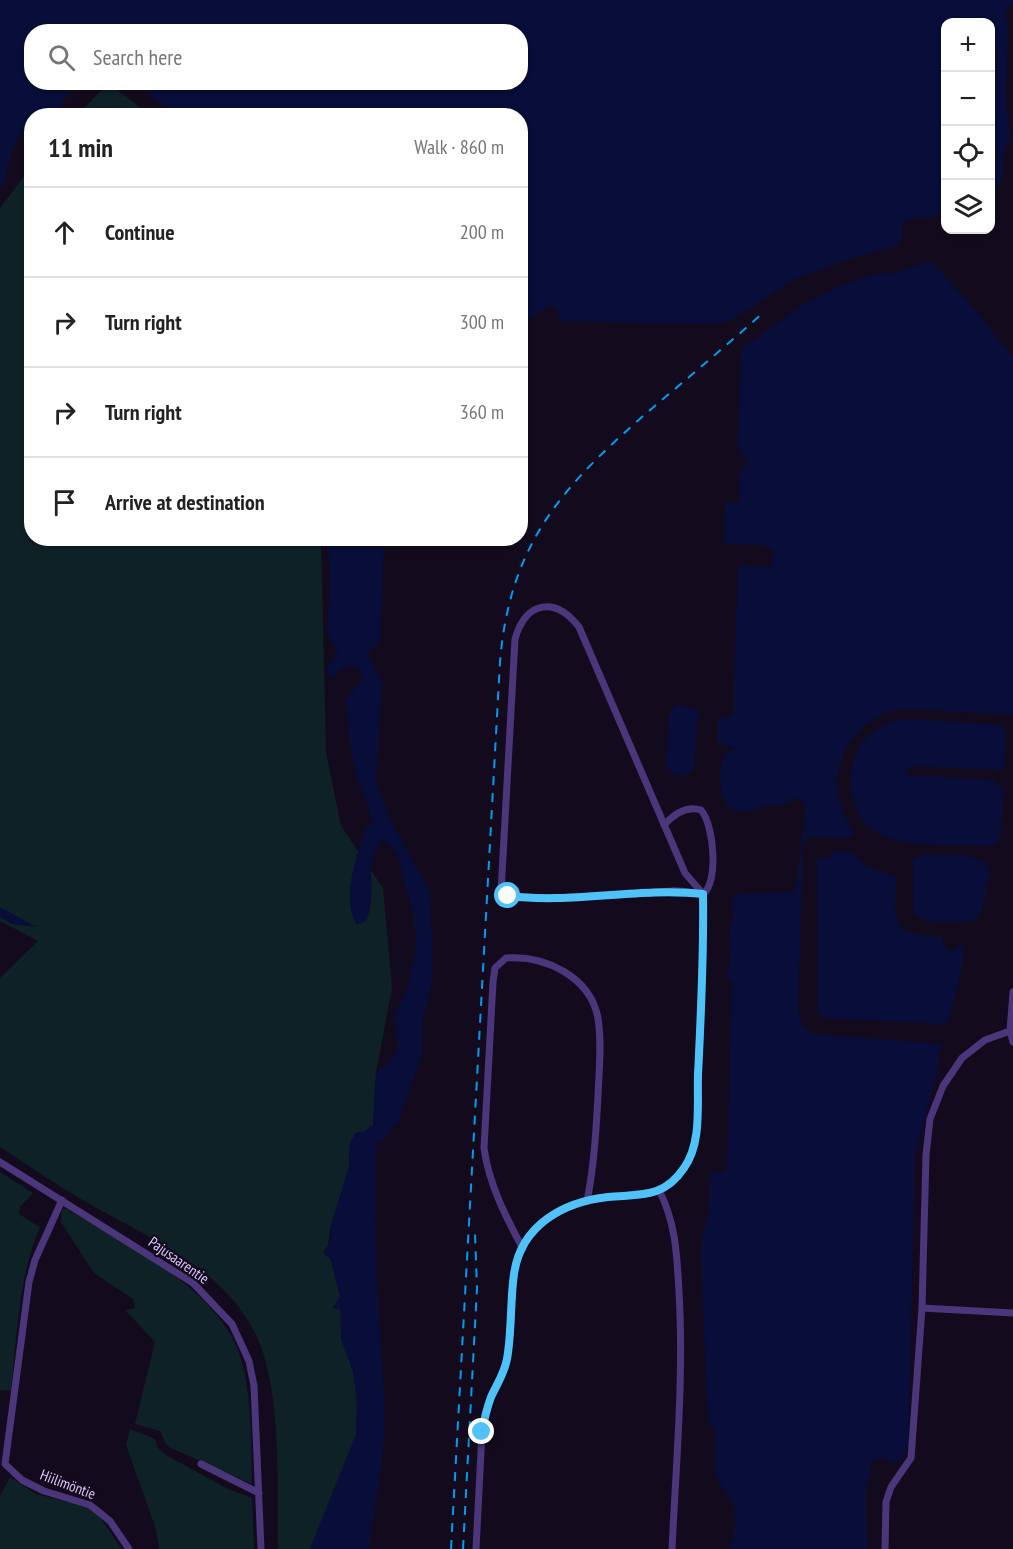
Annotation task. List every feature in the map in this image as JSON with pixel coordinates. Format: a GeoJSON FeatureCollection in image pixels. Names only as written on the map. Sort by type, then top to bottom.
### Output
{"type":"FeatureCollection","features":[{"type":"Feature","properties":{"kind":"street"},"geometry":{"type":"LineString","coordinates":[[476,1549],[482,1432],[486,1414],[507,1360],[514,1273],[531,1234],[548,1217],[562,1208],[586,1201],[642,1197],[659,1190],[684,1170],[694,1143],[704,964],[703,894],[685,873],[579,627],[568,613],[559,608],[535,608],[526,614],[515,639],[501,892],[513,897],[557,898],[673,891],[703,894]]}},
{"type":"Feature","properties":{"kind":"street"},"geometry":{"type":"LineString","coordinates":[[664,825],[679,812],[691,808],[701,810],[707,818],[711,839],[712,877],[710,887],[703,894]]}},
{"type":"Feature","properties":{"kind":"street"},"geometry":{"type":"LineString","coordinates":[[523,1249],[501,1207],[486,1166],[484,1148],[493,982],[495,968],[506,958],[540,959],[556,965],[586,993],[597,1015],[600,1045],[595,1160],[586,1201]]}},
{"type":"Feature","properties":{"kind":"street"},"geometry":{"type":"LineString","coordinates":[[1013,992],[1010,1031],[1013,1042]]}},
{"type":"Feature","properties":{"kind":"street"},"geometry":{"type":"LineString","coordinates":[[885,1549],[886,1502],[891,1487],[911,1458],[922,1308],[926,1155],[934,1108],[950,1074],[969,1051],[985,1040],[1010,1031]]}},
{"type":"Feature","properties":{"kind":"street","name":"Pajusaarentie"},"geometry":{"type":"LineString","coordinates":[[0,1162],[193,1283],[232,1324],[249,1361],[254,1386],[261,1549]]}},
{"type":"Feature","properties":{"kind":"street"},"geometry":{"type":"LineString","coordinates":[[659,1190],[670,1213],[675,1233],[682,1341],[672,1549]]}},
{"type":"Feature","properties":{"kind":"street","name":"Hiilimöntie"},"geometry":{"type":"LineString","coordinates":[[62,1200],[34,1260],[29,1282],[5,1464],[22,1479],[44,1491],[90,1504],[111,1521],[129,1549]]}},
{"type":"Feature","properties":{"kind":"street"},"geometry":{"type":"LineString","coordinates":[[922,1308],[1013,1313]]}},
{"type":"Feature","properties":{"kind":"street"},"geometry":{"type":"LineString","coordinates":[[201,1464],[259,1493]]}},
{"type":"Feature","properties":{"kind":"shaded area"},"geometry":{"type":"Polygon","coordinates":[[[0,0],[1013,0],[1013,6],[1005,11],[1008,21],[1006,100],[1011,140],[1005,148],[1001,184],[995,190],[995,18],[941,18],[941,216],[903,222],[902,238],[897,246],[852,258],[795,279],[728,322],[704,324],[562,321],[555,306],[546,307],[531,319],[528,319],[528,108],[166,108],[143,90],[528,90],[528,24],[24,24],[24,90],[70,90],[60,108],[24,108],[24,131],[15,143],[4,185],[0,188],[0,0]]]}},
{"type":"Feature","properties":{"kind":"shaded area"},"geometry":{"type":"Polygon","coordinates":[[[101,90],[117,90],[141,108],[85,108],[101,90]]]}},
{"type":"Feature","properties":{"kind":"shaded area"},"geometry":{"type":"Polygon","coordinates":[[[24,176],[24,546],[321,546],[326,752],[341,826],[383,888],[392,988],[376,1073],[373,1125],[363,1133],[357,1133],[350,1142],[349,1167],[330,1229],[328,1247],[340,1296],[341,1339],[353,1371],[357,1400],[356,1435],[310,1549],[278,1549],[277,1455],[271,1385],[266,1363],[255,1334],[240,1308],[220,1286],[172,1250],[81,1199],[0,1147],[0,978],[38,941],[0,921],[0,208],[24,176]]]}},
{"type":"Feature","properties":{"kind":"shaded area"},"geometry":{"type":"Polygon","coordinates":[[[930,261],[969,302],[1013,357],[1013,715],[908,709],[887,712],[864,726],[844,750],[836,781],[842,810],[854,835],[850,838],[809,837],[803,844],[798,1010],[803,1026],[814,1034],[941,1044],[938,1067],[915,1156],[908,1446],[902,1459],[894,1464],[883,1458],[872,1461],[866,1492],[867,1549],[730,1549],[736,1525],[734,1505],[715,1476],[715,1431],[708,1421],[701,1256],[703,1231],[708,1218],[711,1172],[722,1173],[727,1168],[732,981],[726,978],[731,939],[729,928],[734,915],[730,899],[740,894],[795,892],[806,809],[803,801],[796,798],[780,807],[774,804],[744,812],[729,808],[721,791],[723,761],[726,754],[735,747],[717,744],[718,718],[733,716],[738,567],[742,565],[771,568],[773,550],[756,544],[724,543],[725,503],[740,502],[739,473],[748,463],[738,448],[741,349],[807,302],[873,274],[893,273],[930,261]]]}},
{"type":"Feature","properties":{"kind":"shaded area"},"geometry":{"type":"Polygon","coordinates":[[[328,546],[384,546],[380,641],[367,654],[382,682],[376,783],[394,826],[429,891],[432,942],[432,981],[423,1020],[422,1055],[398,1122],[385,1139],[376,1144],[376,1260],[384,1385],[384,1436],[369,1549],[310,1549],[356,1435],[357,1400],[353,1371],[341,1339],[341,1309],[333,1308],[340,1296],[331,1260],[323,1253],[331,1240],[330,1229],[349,1167],[350,1142],[357,1132],[363,1132],[373,1125],[376,1073],[390,1061],[398,1048],[394,1014],[406,992],[417,945],[412,909],[397,854],[389,844],[381,840],[372,862],[370,909],[366,921],[357,925],[352,914],[350,889],[355,862],[366,825],[372,822],[354,765],[346,698],[363,680],[357,666],[340,669],[334,679],[328,674],[327,667],[338,654],[327,632],[330,585],[328,546]]]}},
{"type":"Feature","properties":{"kind":"shaded area"},"geometry":{"type":"Polygon","coordinates":[[[678,705],[696,709],[698,715],[694,768],[686,776],[675,775],[666,767],[670,715],[673,708],[678,705]]]}},
{"type":"Feature","properties":{"kind":"shaded area"},"geometry":{"type":"Polygon","coordinates":[[[912,719],[1002,725],[1006,733],[1004,767],[999,770],[911,766],[906,769],[906,773],[911,775],[994,780],[1004,791],[1000,839],[993,846],[936,845],[893,840],[869,827],[860,815],[853,800],[851,784],[852,768],[857,753],[865,739],[877,729],[894,722],[912,719]]]}},
{"type":"Feature","properties":{"kind":"shaded area"},"geometry":{"type":"Polygon","coordinates":[[[834,851],[852,852],[864,865],[896,877],[896,916],[899,924],[905,929],[926,936],[943,937],[942,944],[950,952],[964,945],[963,961],[949,1020],[945,1024],[824,1018],[818,1014],[817,858],[831,857],[834,851]]]}},
{"type":"Feature","properties":{"kind":"shaded area"},"geometry":{"type":"Polygon","coordinates":[[[923,855],[962,855],[980,860],[986,865],[990,873],[981,913],[977,919],[946,922],[929,921],[915,916],[912,861],[923,855]]]}},
{"type":"Feature","properties":{"kind":"shaded area"},"geometry":{"type":"Polygon","coordinates":[[[0,907],[36,927],[12,924],[0,917],[0,907]]]}},
{"type":"Feature","properties":{"kind":"shaded area"},"geometry":{"type":"Polygon","coordinates":[[[0,1172],[33,1193],[20,1207],[19,1214],[40,1227],[23,1287],[11,1391],[0,1390],[0,1172]]]}},
{"type":"Feature","properties":{"kind":"shaded area"},"geometry":{"type":"Polygon","coordinates":[[[62,1209],[67,1209],[171,1273],[216,1315],[233,1339],[243,1366],[250,1410],[252,1484],[171,1448],[166,1444],[160,1431],[135,1424],[155,1342],[125,1310],[135,1308],[133,1299],[94,1273],[61,1222],[62,1209]]]}},
{"type":"Feature","properties":{"kind":"shaded area"},"geometry":{"type":"Polygon","coordinates":[[[130,1429],[155,1439],[158,1448],[166,1455],[226,1488],[252,1498],[254,1549],[159,1549],[156,1529],[126,1445],[130,1429]]]}},
{"type":"Feature","properties":{"kind":"shaded area"},"geometry":{"type":"Polygon","coordinates":[[[10,1477],[36,1494],[85,1506],[99,1516],[122,1549],[0,1549],[0,1496],[10,1477]]]}},
{"type":"Feature","properties":{"kind":"railway"},"geometry":{"type":"LineString","coordinates":[[451,1549],[500,662],[506,618],[516,580],[531,546],[549,515],[571,487],[625,432],[764,312]]}},
{"type":"Feature","properties":{"kind":"railway"},"geometry":{"type":"LineString","coordinates":[[463,1549],[477,1288],[475,1234]]}},
{"type":"Feature","properties":{"kind":"route"},"geometry":{"type":"LineString","coordinates":[[482,1432],[492,1395],[500,1381],[507,1360],[516,1264],[531,1234],[548,1217],[569,1205],[608,1197],[642,1197],[670,1184],[684,1170],[693,1151],[697,1121],[704,964],[703,894],[673,891],[557,898],[508,896]]}}]}
